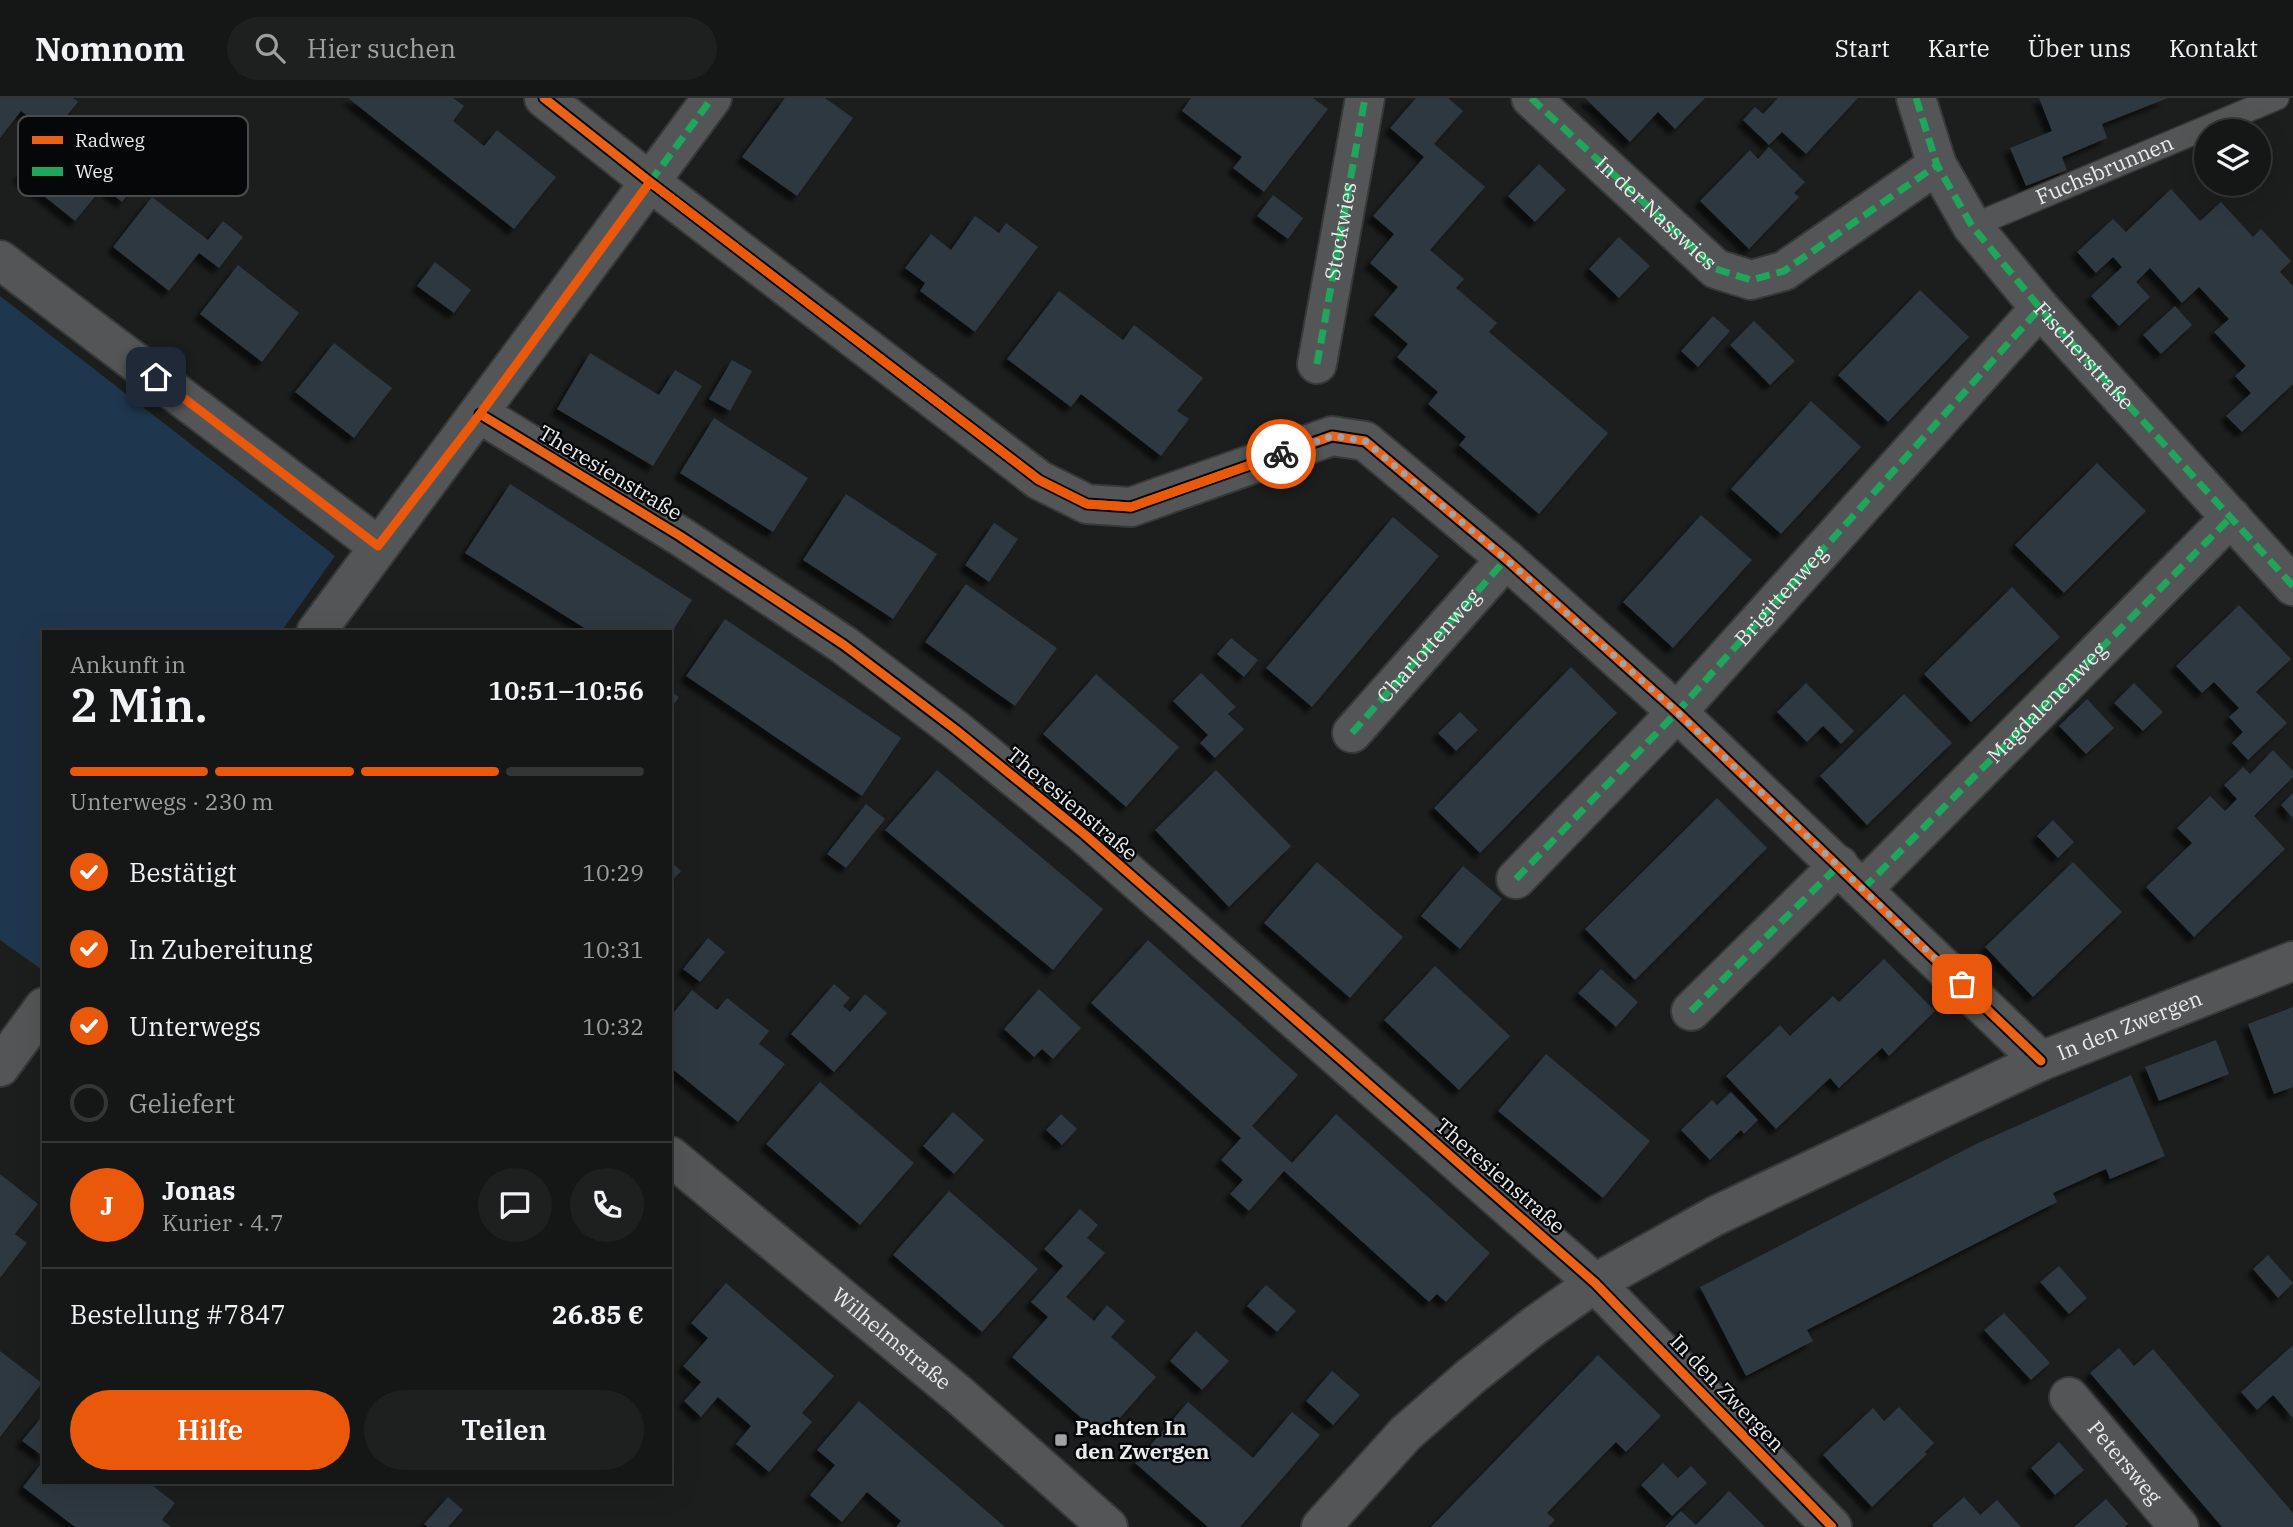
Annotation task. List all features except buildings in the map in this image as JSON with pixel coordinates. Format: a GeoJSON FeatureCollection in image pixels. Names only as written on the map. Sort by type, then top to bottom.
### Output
{"type":"FeatureCollection","features":[{"type":"Feature","properties":{"kind":"street"},"geometry":{"type":"LineString","coordinates":[[544,98],[1039,480],[1087,504],[1131,507],[1332,436],[1365,441],[1506,559],[1677,712],[2040,1061]]}},
{"type":"Feature","properties":{"kind":"street"},"geometry":{"type":"LineString","coordinates":[[317,630],[712,98]]}},
{"type":"Feature","properties":{"kind":"street","name":"Stockwies"},"geometry":{"type":"LineString","coordinates":[[1317,364],[1365,98]]}},
{"type":"Feature","properties":{"kind":"street","name":"In der Nasswies"},"geometry":{"type":"LineString","coordinates":[[1531,98],[1716,270],[1751,280],[1784,271],[1937,166]]}},
{"type":"Feature","properties":{"kind":"street","name":"Fischerstraße"},"geometry":{"type":"LineString","coordinates":[[1916,98],[1937,166],[1972,226],[2040,308],[2293,586]]}},
{"type":"Feature","properties":{"kind":"street"},"geometry":{"type":"LineString","coordinates":[[0,260],[378,546]]}},
{"type":"Feature","properties":{"kind":"street","name":"Brigittenweg"},"geometry":{"type":"LineString","coordinates":[[1516,879],[1677,712],[2040,308]]}},
{"type":"Feature","properties":{"kind":"street","name":"Theresienstraße"},"geometry":{"type":"LineString","coordinates":[[480,414],[680,536],[844,645],[956,730],[1084,834],[1595,1283]]}},
{"type":"Feature","properties":{"kind":"street","name":"Magdalenenweg"},"geometry":{"type":"LineString","coordinates":[[1691,1011],[1851,877],[2231,517]]}},
{"type":"Feature","properties":{"kind":"street","name":"Charlottenweg"},"geometry":{"type":"LineString","coordinates":[[1352,733],[1506,559]]}},
{"type":"Feature","properties":{"kind":"street","name":"In den Zwergen"},"geometry":{"type":"LineString","coordinates":[[1321,1527],[1406,1433],[1534,1326],[1595,1283],[1716,1216],[2040,1061],[2293,961]]}},
{"type":"Feature","properties":{"kind":"street"},"geometry":{"type":"LineString","coordinates":[[0,1067],[42,1010]]}},
{"type":"Feature","properties":{"kind":"street","name":"Wilhelmstraße"},"geometry":{"type":"LineString","coordinates":[[672,1158],[958,1394],[1108,1527]]}},
{"type":"Feature","properties":{"kind":"street","name":"In den Zwergen"},"geometry":{"type":"LineString","coordinates":[[1595,1283],[1832,1527]]}},
{"type":"Feature","properties":{"kind":"street","name":"Petersweg"},"geometry":{"type":"LineString","coordinates":[[2069,1397],[2179,1527]]}},
{"type":"Feature","properties":{"kind":"lane","name":"Fuchsbrunnen"},"geometry":{"type":"LineString","coordinates":[[1972,226],[2277,98]]}},
{"type":"Feature","properties":{"kind":"shaded area"},"geometry":{"type":"Polygon","coordinates":[[[0,296],[335,556],[282,630],[42,630],[42,968],[0,940],[0,296]]]}},
{"type":"Feature","properties":{"kind":"marked path"},"geometry":{"type":"LineString","coordinates":[[650,182],[712,98]]}},
{"type":"Feature","properties":{"kind":"marked path"},"geometry":{"type":"LineString","coordinates":[[1317,364],[1365,98]]}},
{"type":"Feature","properties":{"kind":"marked path"},"geometry":{"type":"LineString","coordinates":[[1531,98],[1716,269],[1751,280],[1784,271],[1937,165]]}},
{"type":"Feature","properties":{"kind":"marked path"},"geometry":{"type":"LineString","coordinates":[[1916,98],[1937,165],[1972,226],[2040,308],[2293,586]]}},
{"type":"Feature","properties":{"kind":"marked path"},"geometry":{"type":"LineString","coordinates":[[1516,879],[1677,712],[2040,308]]}},
{"type":"Feature","properties":{"kind":"marked path"},"geometry":{"type":"LineString","coordinates":[[1863,889],[2231,517]]}},
{"type":"Feature","properties":{"kind":"marked path"},"geometry":{"type":"LineString","coordinates":[[1352,733],[1506,559]]}},
{"type":"Feature","properties":{"kind":"marked path"},"geometry":{"type":"LineString","coordinates":[[1691,1011],[1839,865]]}},
{"type":"Feature","properties":{"kind":"cycle path"},"geometry":{"type":"LineString","coordinates":[[544,98],[1039,480],[1087,504],[1131,507],[1332,436],[1365,441],[1506,559],[1677,712],[2041,1061]]}},
{"type":"Feature","properties":{"kind":"cycle path"},"geometry":{"type":"LineString","coordinates":[[480,414],[680,536],[844,645],[956,730],[1084,834],[1595,1283],[1832,1527]]}},
{"type":"Feature","properties":{"kind":"way so far"},"geometry":{"type":"LineString","coordinates":[[1281,454],[1332,436],[1365,441],[1506,559],[1677,712],[1962,984]]}},
{"type":"Feature","properties":{"kind":"place","name":"Pachten In den Zwergen"},"geometry":{"type":"Point","coordinates":[1061,1440]}},
{"type":"Feature","properties":{"kind":"route"},"geometry":{"type":"LineString","coordinates":[[156,377],[378,546],[480,414],[650,182],[1039,480],[1087,504],[1131,507],[1281,454]]}}]}
